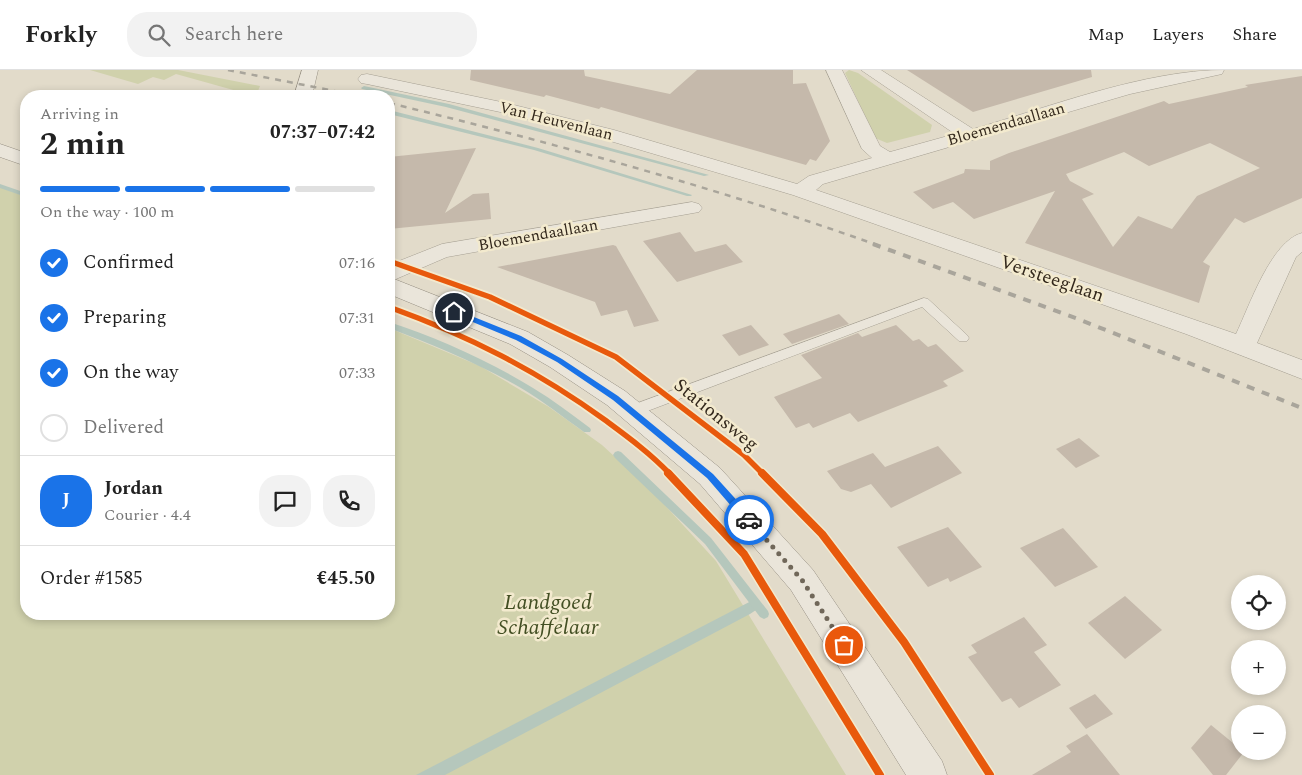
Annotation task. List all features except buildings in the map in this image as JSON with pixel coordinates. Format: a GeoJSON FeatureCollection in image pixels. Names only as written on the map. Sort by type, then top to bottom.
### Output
{"type":"FeatureCollection","features":[{"type":"Feature","properties":{"kind":"street"},"geometry":{"type":"LineString","coordinates":[[305,90],[310,70]]}},
{"type":"Feature","properties":{"kind":"street"},"geometry":{"type":"LineString","coordinates":[[834,70],[872,149],[887,159]]}},
{"type":"Feature","properties":{"kind":"street"},"geometry":{"type":"LineString","coordinates":[[870,70],[968,134]]}},
{"type":"Feature","properties":{"kind":"street","name":"Bloemendaallaan"},"geometry":{"type":"LineString","coordinates":[[800,192],[816,180],[968,134],[1126,90],[1216,70]]}},
{"type":"Feature","properties":{"kind":"street","name":"Van Heuvenlaan"},"geometry":{"type":"LineString","coordinates":[[367,79],[506,108],[607,134],[800,192]]}},
{"type":"Feature","properties":{"kind":"street"},"geometry":{"type":"LineString","coordinates":[[0,150],[20,158]]}},
{"type":"Feature","properties":{"kind":"street","name":"Versteeglaan"},"geometry":{"type":"LineString","coordinates":[[800,192],[1243,346],[1302,370]]}},
{"type":"Feature","properties":{"kind":"street","name":"Bloemendaallaan"},"geometry":{"type":"LineString","coordinates":[[395,271],[442,251],[692,208]]}},
{"type":"Feature","properties":{"kind":"street"},"geometry":{"type":"LineString","coordinates":[[1243,346],[1286,254],[1302,240]]}},
{"type":"Feature","properties":{"kind":"street"},"geometry":{"type":"LineString","coordinates":[[395,287],[519,338],[559,360],[632,411],[710,476],[802,580],[928,775]]}},
{"type":"Feature","properties":{"kind":"lane"},"geometry":{"type":"LineString","coordinates":[[632,411],[924,302],[963,338]]}},
{"type":"Feature","properties":{"kind":"green space"},"geometry":{"type":"Polygon","coordinates":[[[90,70],[178,70],[260,86],[258,90],[233,90],[176,74],[164,80],[153,77],[138,84],[90,70]]]}},
{"type":"Feature","properties":{"kind":"green space"},"geometry":{"type":"Polygon","coordinates":[[[849,70],[858,73],[932,125],[930,132],[887,143],[875,138],[845,73],[849,70]]]}},
{"type":"Feature","properties":{"kind":"green space","name":"Landgoed Schaffelaar"},"geometry":{"type":"Polygon","coordinates":[[[0,187],[20,195],[20,620],[395,620],[395,331],[480,366],[549,407],[602,445],[651,490],[716,561],[846,775],[0,775],[0,187]]]}},
{"type":"Feature","properties":{"kind":"shaded area"},"geometry":{"type":"Polygon","coordinates":[[[757,598],[759,604],[756,610],[750,614],[445,775],[416,775],[757,598]]]}},
{"type":"Feature","properties":{"kind":"waterway"},"geometry":{"type":"LineString","coordinates":[[364,88],[374,90]]}},
{"type":"Feature","properties":{"kind":"waterway"},"geometry":{"type":"LineString","coordinates":[[395,94],[447,105],[706,175]]}},
{"type":"Feature","properties":{"kind":"waterway"},"geometry":{"type":"LineString","coordinates":[[395,114],[536,149],[689,195]]}},
{"type":"Feature","properties":{"kind":"waterway"},"geometry":{"type":"LineString","coordinates":[[0,186],[20,193]]}},
{"type":"Feature","properties":{"kind":"waterway"},"geometry":{"type":"LineString","coordinates":[[395,327],[458,352],[508,377],[540,396],[587,430]]}},
{"type":"Feature","properties":{"kind":"waterway"},"geometry":{"type":"LineString","coordinates":[[618,455],[708,541],[764,614]]}},
{"type":"Feature","properties":{"kind":"railway"},"geometry":{"type":"LineString","coordinates":[[228,70],[330,90]]}},
{"type":"Feature","properties":{"kind":"railway"},"geometry":{"type":"LineString","coordinates":[[395,105],[635,168],[756,204],[877,245]]}},
{"type":"Feature","properties":{"kind":"railway"},"geometry":{"type":"LineString","coordinates":[[873,244],[1078,319],[1302,408]]}},
{"type":"Feature","properties":{"kind":"cycle path","name":"Stationsweg"},"geometry":{"type":"LineString","coordinates":[[395,263],[490,297],[616,357],[744,455],[822,534],[904,642],[990,775]]}},
{"type":"Feature","properties":{"kind":"cycle path"},"geometry":{"type":"LineString","coordinates":[[395,309],[436,324],[498,352],[572,396],[650,453],[744,554],[880,775]]}},
{"type":"Feature","properties":{"kind":"way so far"},"geometry":{"type":"LineString","coordinates":[[749,520],[802,580],[844,645]]}},
{"type":"Feature","properties":{"kind":"route"},"geometry":{"type":"LineString","coordinates":[[454,312],[519,338],[559,360],[616,398],[710,476],[749,520]]}}]}
